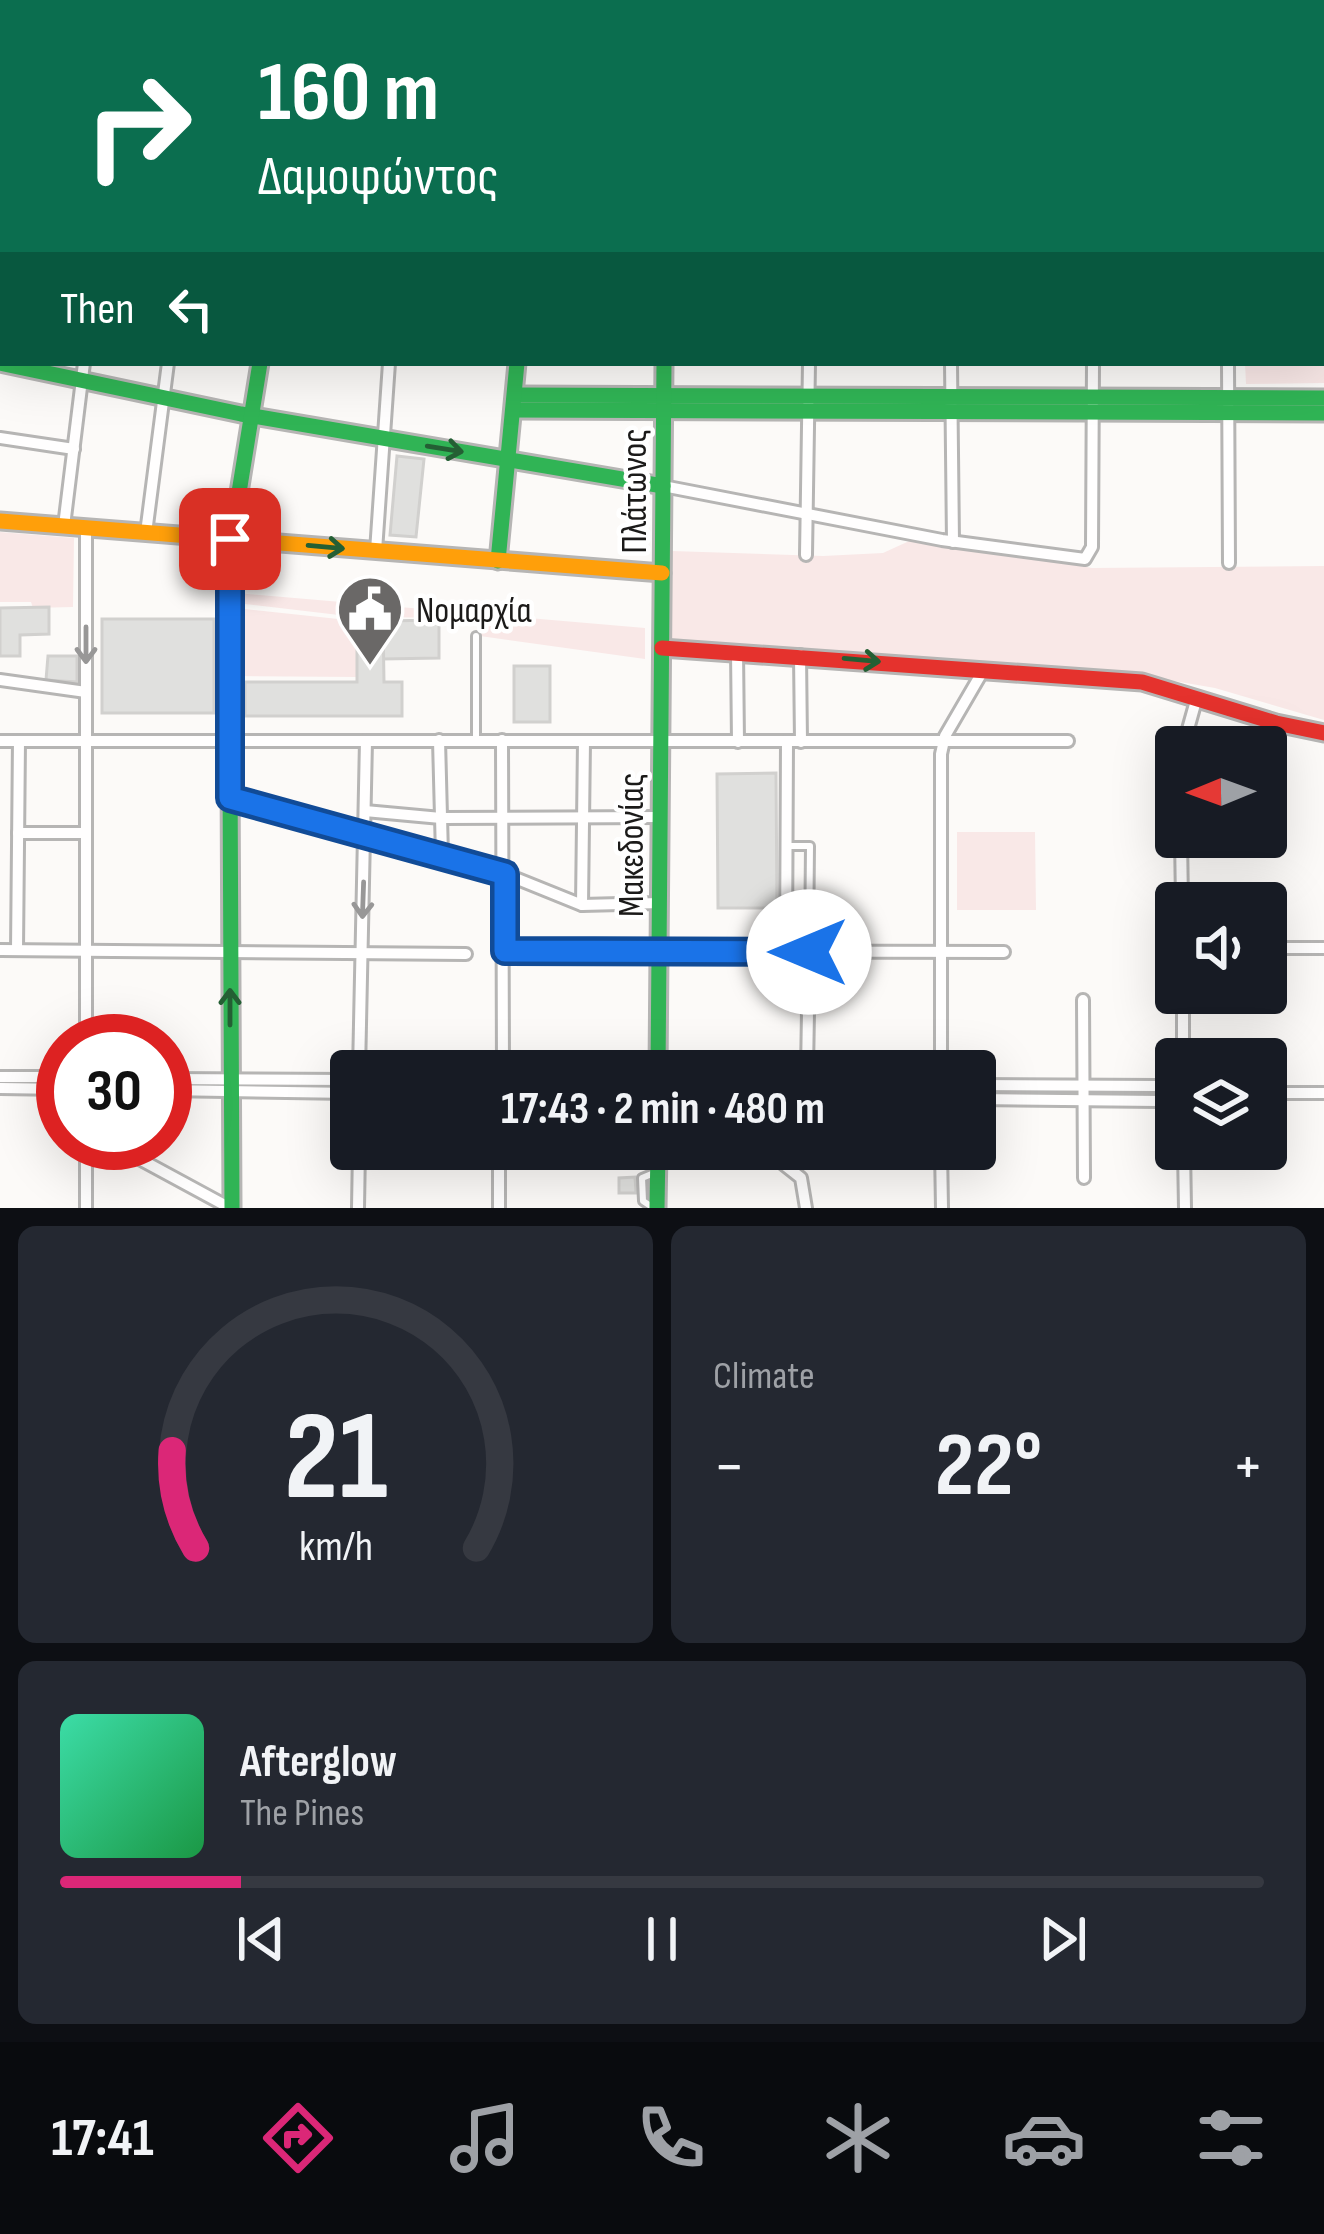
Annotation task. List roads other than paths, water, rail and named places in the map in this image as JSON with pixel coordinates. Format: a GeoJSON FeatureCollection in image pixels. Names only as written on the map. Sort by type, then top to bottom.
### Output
{"type":"FeatureCollection","features":[{"type":"Feature","properties":{"kind":"street"},"geometry":{"type":"LineString","coordinates":[[13,366],[384,440],[663,486],[947,541],[1085,559],[1092,549],[1093,366]]}},
{"type":"Feature","properties":{"kind":"street"},"geometry":{"type":"LineString","coordinates":[[64,526],[84,366]]}},
{"type":"Feature","properties":{"kind":"street"},"geometry":{"type":"LineString","coordinates":[[146,533],[168,366]]}},
{"type":"Feature","properties":{"kind":"street"},"geometry":{"type":"LineString","coordinates":[[160,1170],[231,1208],[230,539],[259,366]]}},
{"type":"Feature","properties":{"kind":"street"},"geometry":{"type":"LineString","coordinates":[[376,550],[389,366]]}},
{"type":"Feature","properties":{"kind":"street"},"geometry":{"type":"LineString","coordinates":[[498,561],[517,366]]}},
{"type":"Feature","properties":{"kind":"street","name":"Πλάτωνος"},"geometry":{"type":"LineString","coordinates":[[662,619],[664,366]]}},
{"type":"Feature","properties":{"kind":"street"},"geometry":{"type":"LineString","coordinates":[[806,555],[809,366]]}},
{"type":"Feature","properties":{"kind":"street"},"geometry":{"type":"LineString","coordinates":[[947,541],[951,366]]}},
{"type":"Feature","properties":{"kind":"street"},"geometry":{"type":"LineString","coordinates":[[1228,366],[1228,563]]}},
{"type":"Feature","properties":{"kind":"street"},"geometry":{"type":"LineString","coordinates":[[1228,406],[1324,398]]}},
{"type":"Feature","properties":{"kind":"street"},"geometry":{"type":"LineString","coordinates":[[514,402],[1228,406],[1324,413]]}},
{"type":"Feature","properties":{"kind":"street"},"geometry":{"type":"LineString","coordinates":[[0,438],[74,449]]}},
{"type":"Feature","properties":{"kind":"street"},"geometry":{"type":"LineString","coordinates":[[0,521],[662,573]]}},
{"type":"Feature","properties":{"kind":"street"},"geometry":{"type":"LineString","coordinates":[[86,528],[86,1014]]}},
{"type":"Feature","properties":{"kind":"street","name":"Μακεδονίας"},"geometry":{"type":"LineString","coordinates":[[658,1050],[662,619]]}},
{"type":"Feature","properties":{"kind":"street"},"geometry":{"type":"LineString","coordinates":[[662,648],[1142,682],[1254,720],[1324,734]]}},
{"type":"Feature","properties":{"kind":"street"},"geometry":{"type":"LineString","coordinates":[[737,651],[738,742]]}},
{"type":"Feature","properties":{"kind":"street"},"geometry":{"type":"LineString","coordinates":[[800,655],[801,742]]}},
{"type":"Feature","properties":{"kind":"street"},"geometry":{"type":"LineString","coordinates":[[941,1050],[943,741],[984,669]]}},
{"type":"Feature","properties":{"kind":"street"},"geometry":{"type":"LineString","coordinates":[[0,680],[86,692]]}},
{"type":"Feature","properties":{"kind":"street"},"geometry":{"type":"LineString","coordinates":[[1189,726],[1197,697]]}},
{"type":"Feature","properties":{"kind":"street"},"geometry":{"type":"LineString","coordinates":[[439,740],[442,854]]}},
{"type":"Feature","properties":{"kind":"street"},"geometry":{"type":"LineString","coordinates":[[502,740],[503,1050]]}},
{"type":"Feature","properties":{"kind":"street"},"geometry":{"type":"LineString","coordinates":[[0,741],[1068,741]]}},
{"type":"Feature","properties":{"kind":"street"},"geometry":{"type":"LineString","coordinates":[[17,950],[19,741]]}},
{"type":"Feature","properties":{"kind":"street"},"geometry":{"type":"LineString","coordinates":[[360,1050],[366,741]]}},
{"type":"Feature","properties":{"kind":"street"},"geometry":{"type":"LineString","coordinates":[[583,904],[584,741]]}},
{"type":"Feature","properties":{"kind":"street"},"geometry":{"type":"LineString","coordinates":[[786,952],[787,742]]}},
{"type":"Feature","properties":{"kind":"street"},"geometry":{"type":"LineString","coordinates":[[230,798],[442,854],[583,904],[659,903]]}},
{"type":"Feature","properties":{"kind":"street"},"geometry":{"type":"LineString","coordinates":[[365,811],[441,818],[660,818]]}},
{"type":"Feature","properties":{"kind":"street"},"geometry":{"type":"LineString","coordinates":[[18,833],[86,833]]}},
{"type":"Feature","properties":{"kind":"street"},"geometry":{"type":"LineString","coordinates":[[1287,948],[1324,948]]}},
{"type":"Feature","properties":{"kind":"street"},"geometry":{"type":"LineString","coordinates":[[0,950],[466,954]]}},
{"type":"Feature","properties":{"kind":"street"},"geometry":{"type":"LineString","coordinates":[[505,951],[1004,952]]}},
{"type":"Feature","properties":{"kind":"street"},"geometry":{"type":"LineString","coordinates":[[807,1050],[809,952]]}},
{"type":"Feature","properties":{"kind":"street"},"geometry":{"type":"LineString","coordinates":[[1083,1000],[1084,1178]]}},
{"type":"Feature","properties":{"kind":"street"},"geometry":{"type":"LineString","coordinates":[[0,1076],[36,1077]]}},
{"type":"Feature","properties":{"kind":"street"},"geometry":{"type":"LineString","coordinates":[[192,1081],[330,1092]]}},
{"type":"Feature","properties":{"kind":"street"},"geometry":{"type":"LineString","coordinates":[[192,1088],[330,1082]]}},
{"type":"Feature","properties":{"kind":"street"},"geometry":{"type":"LineString","coordinates":[[996,1098],[1155,1086]]}},
{"type":"Feature","properties":{"kind":"street"},"geometry":{"type":"LineString","coordinates":[[996,1087],[1084,1093]]}},
{"type":"Feature","properties":{"kind":"street"},"geometry":{"type":"LineString","coordinates":[[0,1088],[36,1089]]}},
{"type":"Feature","properties":{"kind":"street"},"geometry":{"type":"LineString","coordinates":[[1287,1093],[1324,1093]]}},
{"type":"Feature","properties":{"kind":"street"},"geometry":{"type":"LineString","coordinates":[[86,1170],[86,1208]]}},
{"type":"Feature","properties":{"kind":"street"},"geometry":{"type":"LineString","coordinates":[[358,1208],[359,1170]]}},
{"type":"Feature","properties":{"kind":"street"},"geometry":{"type":"LineString","coordinates":[[499,1208],[500,1170]]}},
{"type":"Feature","properties":{"kind":"street"},"geometry":{"type":"LineString","coordinates":[[655,1208],[658,1170]]}},
{"type":"Feature","properties":{"kind":"street"},"geometry":{"type":"LineString","coordinates":[[791,1170],[801,1178],[806,1208]]}},
{"type":"Feature","properties":{"kind":"street"},"geometry":{"type":"LineString","coordinates":[[941,1170],[942,1208]]}},
{"type":"Feature","properties":{"kind":"street"},"geometry":{"type":"LineString","coordinates":[[1184,1170],[1185,1208]]}},
{"type":"Feature","properties":{"kind":"lane"},"geometry":{"type":"LineString","coordinates":[[476,636],[476,740]]}},
{"type":"Feature","properties":{"kind":"lane"},"geometry":{"type":"LineString","coordinates":[[786,846],[810,846],[809,952]]}},
{"type":"Feature","properties":{"kind":"place","name":"Νομαρχία"},"geometry":{"type":"Point","coordinates":[370,668]}}]}
